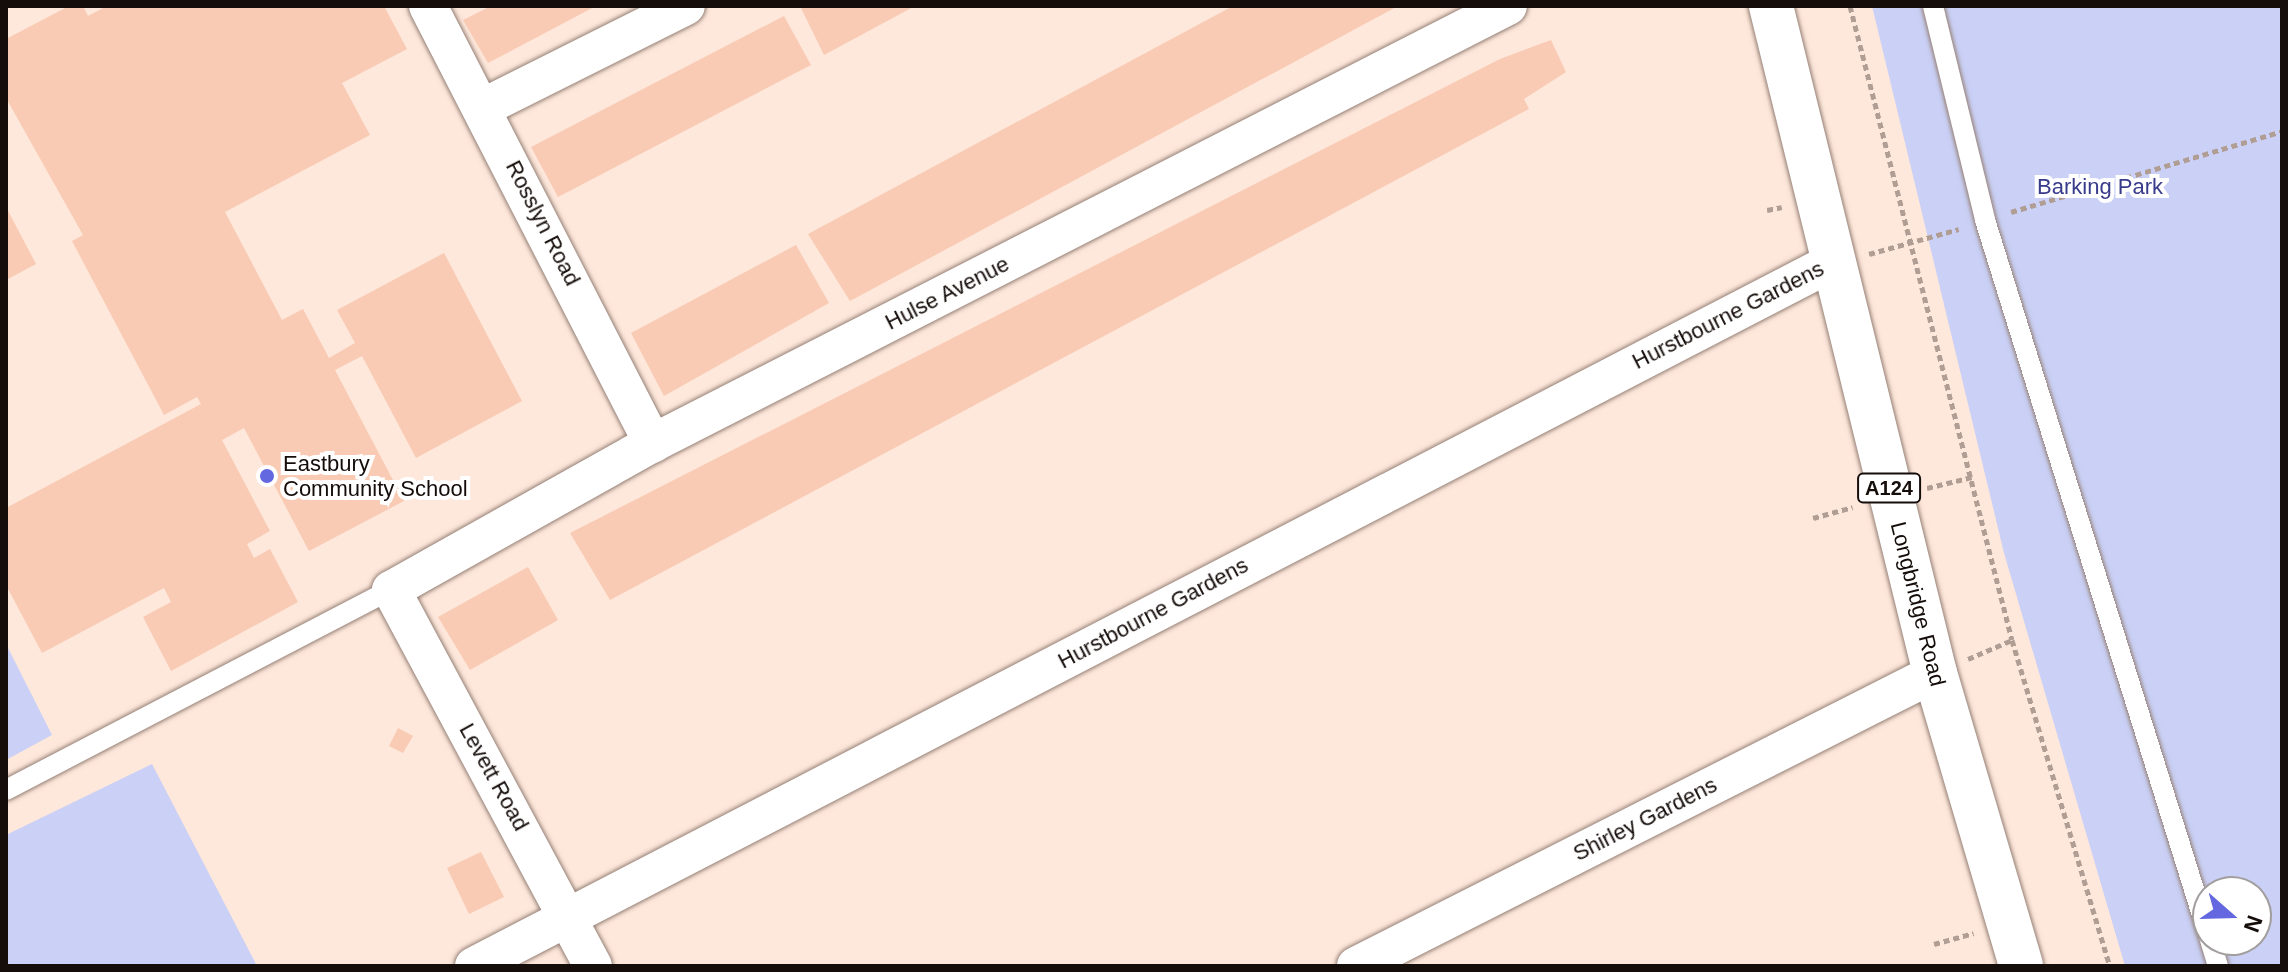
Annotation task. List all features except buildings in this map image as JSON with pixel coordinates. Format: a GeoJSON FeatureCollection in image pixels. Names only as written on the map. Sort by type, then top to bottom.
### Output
{"type":"FeatureCollection","features":[{"type":"Feature","properties":{"kind":"main road","name":"Longbridge Road"},"geometry":{"type":"LineString","coordinates":[[1771,6],[1833,262],[1947,668],[2021,966]]}},
{"type":"Feature","properties":{"kind":"street","name":"Rosslyn Road"},"geometry":{"type":"LineString","coordinates":[[428,6],[653,443]]}},
{"type":"Feature","properties":{"kind":"street"},"geometry":{"type":"LineString","coordinates":[[482,108],[686,6]]}},
{"type":"Feature","properties":{"kind":"street","name":"Hulse Avenue"},"geometry":{"type":"LineString","coordinates":[[391,590],[653,443],[1508,6]]}},
{"type":"Feature","properties":{"kind":"street","name":"Hurstbourne Gardens"},"geometry":{"type":"LineString","coordinates":[[474,966],[1833,262]]}},
{"type":"Feature","properties":{"kind":"street","name":"Levett Road"},"geometry":{"type":"LineString","coordinates":[[391,590],[571,917],[593,966]]}},
{"type":"Feature","properties":{"kind":"street","name":"Shirley Gardens"},"geometry":{"type":"LineString","coordinates":[[1356,966],[1947,668]]}},
{"type":"Feature","properties":{"kind":"lane"},"geometry":{"type":"LineString","coordinates":[[1933,6],[1985,220],[2192,883]]}},
{"type":"Feature","properties":{"kind":"lane"},"geometry":{"type":"LineString","coordinates":[[6,790],[391,590]]}},
{"type":"Feature","properties":{"kind":"path"},"geometry":{"type":"LineString","coordinates":[[1850,6],[1907,245],[1972,477],[2012,640],[2110,966]]}},
{"type":"Feature","properties":{"kind":"path"},"geometry":{"type":"LineString","coordinates":[[1833,262],[1907,245],[2282,131]]}},
{"type":"Feature","properties":{"kind":"path"},"geometry":{"type":"LineString","coordinates":[[1767,210],[1783,206]]}},
{"type":"Feature","properties":{"kind":"path"},"geometry":{"type":"LineString","coordinates":[[1914,491],[1972,477]]}},
{"type":"Feature","properties":{"kind":"path"},"geometry":{"type":"LineString","coordinates":[[1813,518],[1853,507]]}},
{"type":"Feature","properties":{"kind":"path"},"geometry":{"type":"LineString","coordinates":[[1947,668],[2012,640]]}},
{"type":"Feature","properties":{"kind":"path"},"geometry":{"type":"LineString","coordinates":[[1934,944],[1975,933]]}},
{"type":"Feature","properties":{"kind":"green space","name":"Barking Park"},"geometry":{"type":"Polygon","coordinates":[[[1872,6],[2282,6],[2282,966],[2125,966],[2004,553],[1872,6]]]}},
{"type":"Feature","properties":{"kind":"green space"},"geometry":{"type":"Polygon","coordinates":[[[6,644],[52,735],[6,760],[6,644]]]}},
{"type":"Feature","properties":{"kind":"green space"},"geometry":{"type":"Polygon","coordinates":[[[152,764],[257,966],[6,966],[6,835],[152,764]]]}},
{"type":"Feature","properties":{"kind":"place","name":"Eastbury Community School"},"geometry":{"type":"Point","coordinates":[267,476]}}]}
